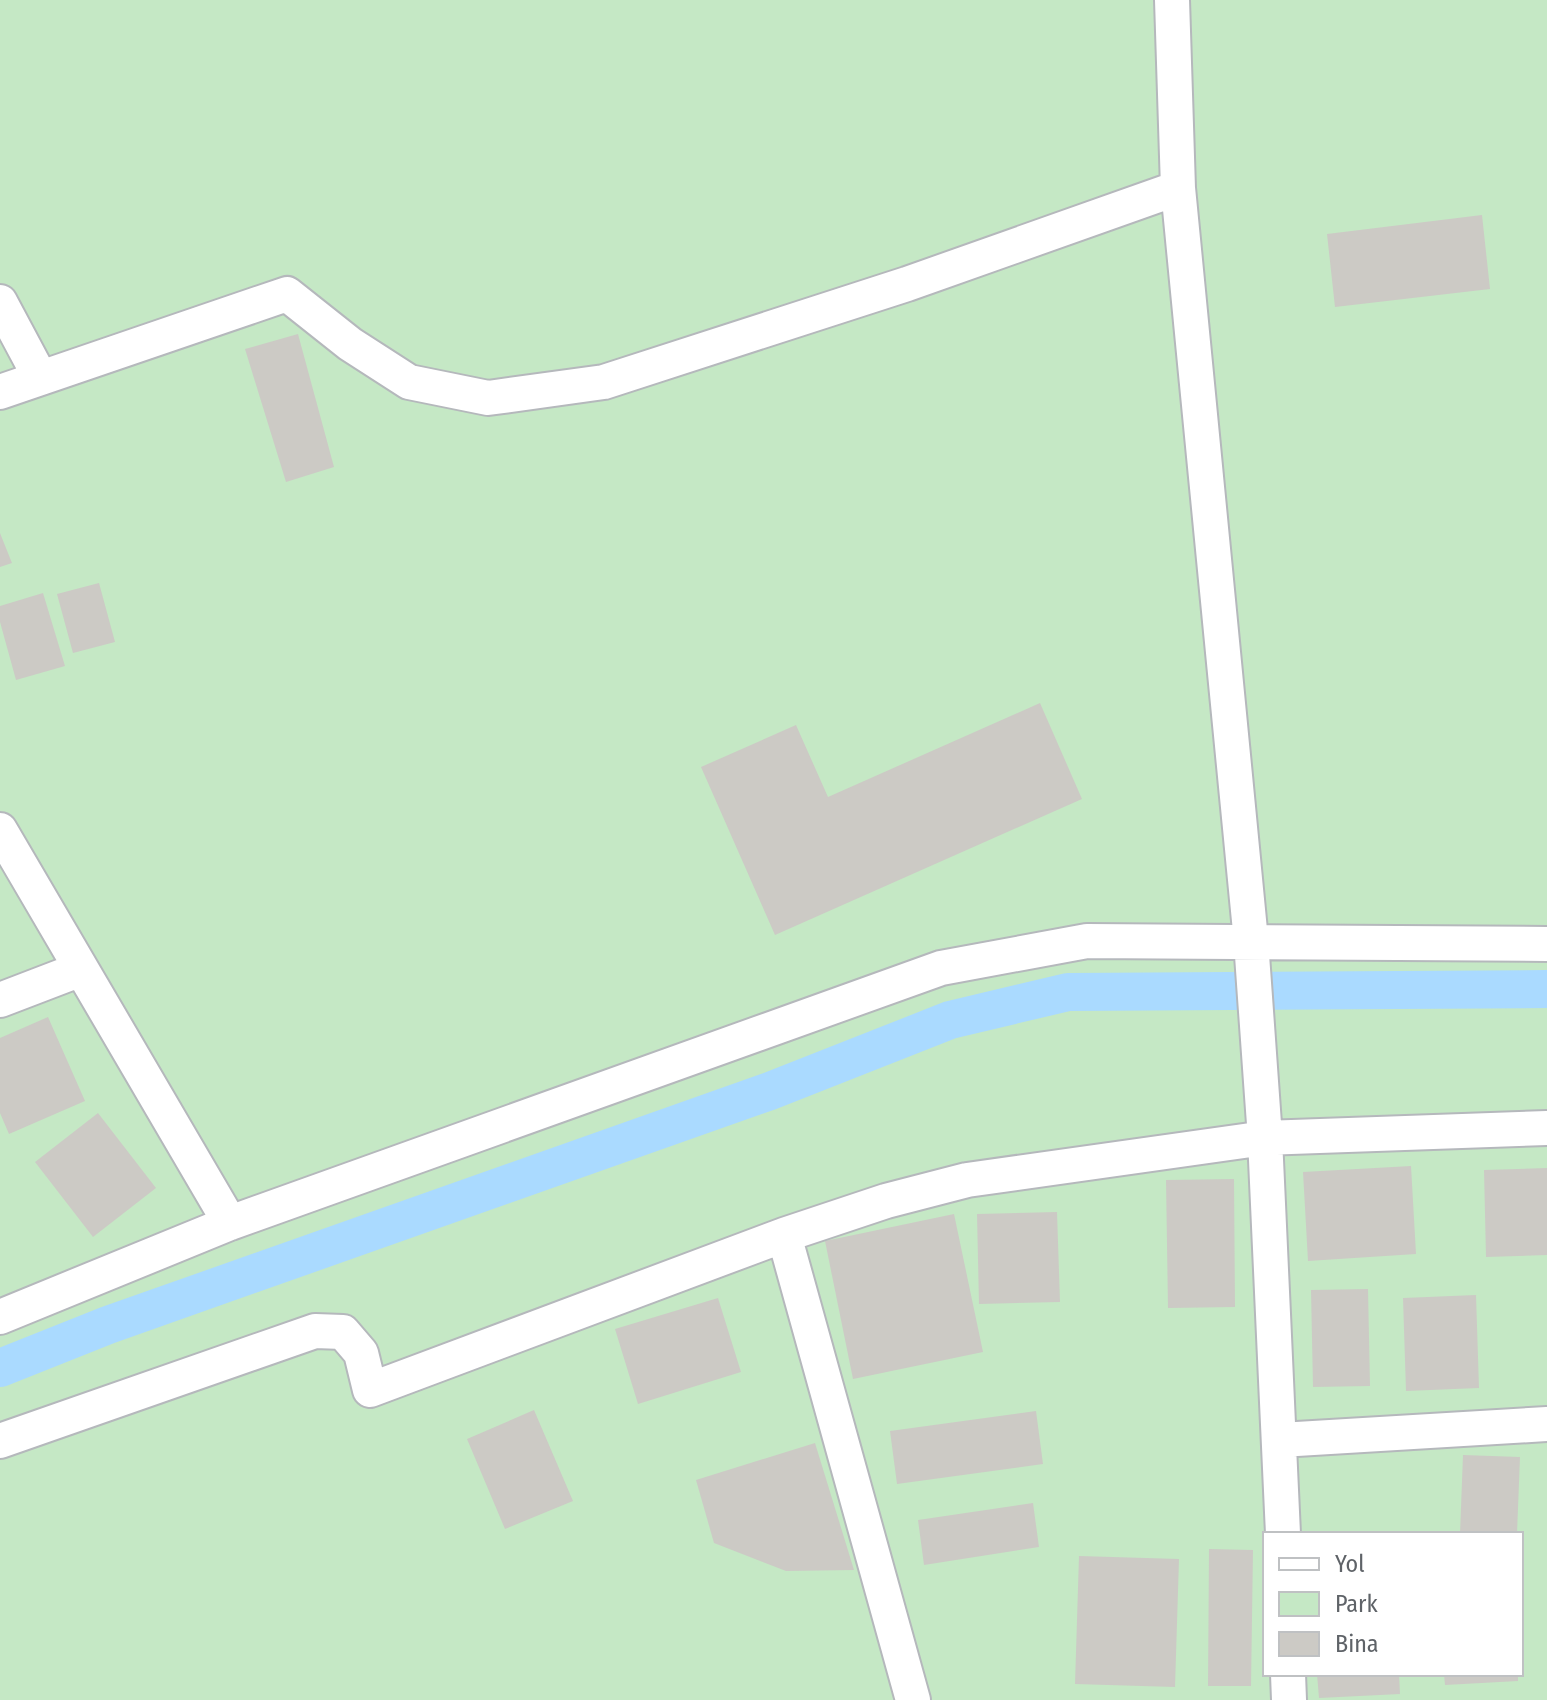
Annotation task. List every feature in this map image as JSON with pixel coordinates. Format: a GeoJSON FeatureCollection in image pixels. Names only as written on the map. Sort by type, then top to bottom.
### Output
{"type":"FeatureCollection","features":[{"type":"Feature","properties":{"kind":"street"},"geometry":{"type":"LineString","coordinates":[[1172,0],[1178,188],[1251,941],[1265,1138],[1283,1532]]}},
{"type":"Feature","properties":{"kind":"street"},"geometry":{"type":"LineString","coordinates":[[0,392],[287,294],[350,344],[409,382],[488,398],[604,382],[907,284],[1178,188]]}},
{"type":"Feature","properties":{"kind":"street"},"geometry":{"type":"LineString","coordinates":[[0,302],[40,377]]}},
{"type":"Feature","properties":{"kind":"street"},"geometry":{"type":"LineString","coordinates":[[0,830],[230,1223]]}},
{"type":"Feature","properties":{"kind":"street"},"geometry":{"type":"LineString","coordinates":[[0,1317],[230,1223],[941,968],[1087,941],[1547,944]]}},
{"type":"Feature","properties":{"kind":"street"},"geometry":{"type":"LineString","coordinates":[[0,1000],[81,969]]}},
{"type":"Feature","properties":{"kind":"street"},"geometry":{"type":"LineString","coordinates":[[0,1441],[315,1331],[343,1332],[361,1353],[370,1390],[784,1235],[886,1201],[967,1180],[1265,1138],[1547,1128]]}},
{"type":"Feature","properties":{"kind":"street"},"geometry":{"type":"LineString","coordinates":[[784,1235],[913,1700]]}},
{"type":"Feature","properties":{"kind":"street"},"geometry":{"type":"LineString","coordinates":[[1280,1440],[1547,1424]]}},
{"type":"Feature","properties":{"kind":"street"},"geometry":{"type":"LineString","coordinates":[[1288,1676],[1289,1700]]}},
{"type":"Feature","properties":{"kind":"green space"},"geometry":{"type":"Polygon","coordinates":[[[0,0],[1547,0],[1547,1700],[0,1700],[0,0]]]}},
{"type":"Feature","properties":{"kind":"building"},"geometry":{"type":"Polygon","coordinates":[[[1482,215],[1490,289],[1335,307],[1327,234],[1482,215]]]}},
{"type":"Feature","properties":{"kind":"building"},"geometry":{"type":"Polygon","coordinates":[[[298,334],[334,467],[286,482],[245,349],[298,334]]]}},
{"type":"Feature","properties":{"kind":"building"},"geometry":{"type":"Polygon","coordinates":[[[0,533],[12,563],[0,567],[0,533]]]}},
{"type":"Feature","properties":{"kind":"building"},"geometry":{"type":"Polygon","coordinates":[[[99,583],[115,642],[73,653],[57,594],[99,583]]]}},
{"type":"Feature","properties":{"kind":"building"},"geometry":{"type":"Polygon","coordinates":[[[43,593],[65,666],[16,680],[0,622],[0,606],[43,593]]]}},
{"type":"Feature","properties":{"kind":"building"},"geometry":{"type":"Polygon","coordinates":[[[1040,703],[1082,799],[775,935],[701,767],[796,725],[828,797],[1040,703]]]}},
{"type":"Feature","properties":{"kind":"building"},"geometry":{"type":"Polygon","coordinates":[[[48,1017],[85,1101],[9,1134],[0,1113],[0,1038],[48,1017]]]}},
{"type":"Feature","properties":{"kind":"building"},"geometry":{"type":"Polygon","coordinates":[[[98,1113],[156,1188],[93,1237],[35,1162],[98,1113]]]}},
{"type":"Feature","properties":{"kind":"building"},"geometry":{"type":"Polygon","coordinates":[[[1411,1166],[1416,1254],[1308,1261],[1303,1172],[1411,1166]]]}},
{"type":"Feature","properties":{"kind":"building"},"geometry":{"type":"Polygon","coordinates":[[[1547,1168],[1547,1255],[1486,1257],[1484,1170],[1547,1168]]]}},
{"type":"Feature","properties":{"kind":"building"},"geometry":{"type":"Polygon","coordinates":[[[1234,1179],[1235,1307],[1168,1308],[1166,1180],[1234,1179]]]}},
{"type":"Feature","properties":{"kind":"building"},"geometry":{"type":"Polygon","coordinates":[[[1057,1212],[1060,1302],[979,1304],[977,1214],[1057,1212]]]}},
{"type":"Feature","properties":{"kind":"building"},"geometry":{"type":"Polygon","coordinates":[[[954,1214],[983,1352],[853,1379],[825,1241],[954,1214]]]}},
{"type":"Feature","properties":{"kind":"building"},"geometry":{"type":"Polygon","coordinates":[[[1368,1289],[1370,1386],[1313,1387],[1311,1290],[1368,1289]]]}},
{"type":"Feature","properties":{"kind":"building"},"geometry":{"type":"Polygon","coordinates":[[[1476,1295],[1479,1388],[1406,1391],[1403,1298],[1476,1295]]]}},
{"type":"Feature","properties":{"kind":"building"},"geometry":{"type":"Polygon","coordinates":[[[718,1298],[741,1372],[638,1404],[615,1329],[718,1298]]]}},
{"type":"Feature","properties":{"kind":"building"},"geometry":{"type":"Polygon","coordinates":[[[534,1410],[573,1501],[505,1529],[467,1439],[534,1410]]]}},
{"type":"Feature","properties":{"kind":"building"},"geometry":{"type":"Polygon","coordinates":[[[1036,1411],[1043,1464],[897,1484],[890,1431],[1036,1411]]]}},
{"type":"Feature","properties":{"kind":"building"},"geometry":{"type":"Polygon","coordinates":[[[815,1443],[854,1570],[786,1571],[714,1543],[696,1480],[815,1443]]]}},
{"type":"Feature","properties":{"kind":"building"},"geometry":{"type":"Polygon","coordinates":[[[1463,1455],[1520,1457],[1517,1532],[1460,1532],[1463,1455]]]}},
{"type":"Feature","properties":{"kind":"building"},"geometry":{"type":"Polygon","coordinates":[[[1033,1503],[1039,1547],[924,1565],[918,1520],[1033,1503]]]}},
{"type":"Feature","properties":{"kind":"building"},"geometry":{"type":"Polygon","coordinates":[[[1209,1549],[1253,1550],[1251,1686],[1208,1686],[1209,1549]]]}},
{"type":"Feature","properties":{"kind":"building"},"geometry":{"type":"Polygon","coordinates":[[[1079,1556],[1179,1559],[1175,1687],[1075,1684],[1079,1556]]]}},
{"type":"Feature","properties":{"kind":"building"},"geometry":{"type":"Polygon","coordinates":[[[1317,1676],[1399,1676],[1400,1694],[1319,1698],[1317,1676]]]}},
{"type":"Feature","properties":{"kind":"building"},"geometry":{"type":"Polygon","coordinates":[[[1444,1676],[1518,1676],[1518,1681],[1445,1685],[1444,1676]]]}},
{"type":"Feature","properties":{"kind":"waterway"},"geometry":{"type":"LineString","coordinates":[[0,1368],[108,1325],[770,1091],[950,1020],[1068,992],[1547,989]]}}]}
